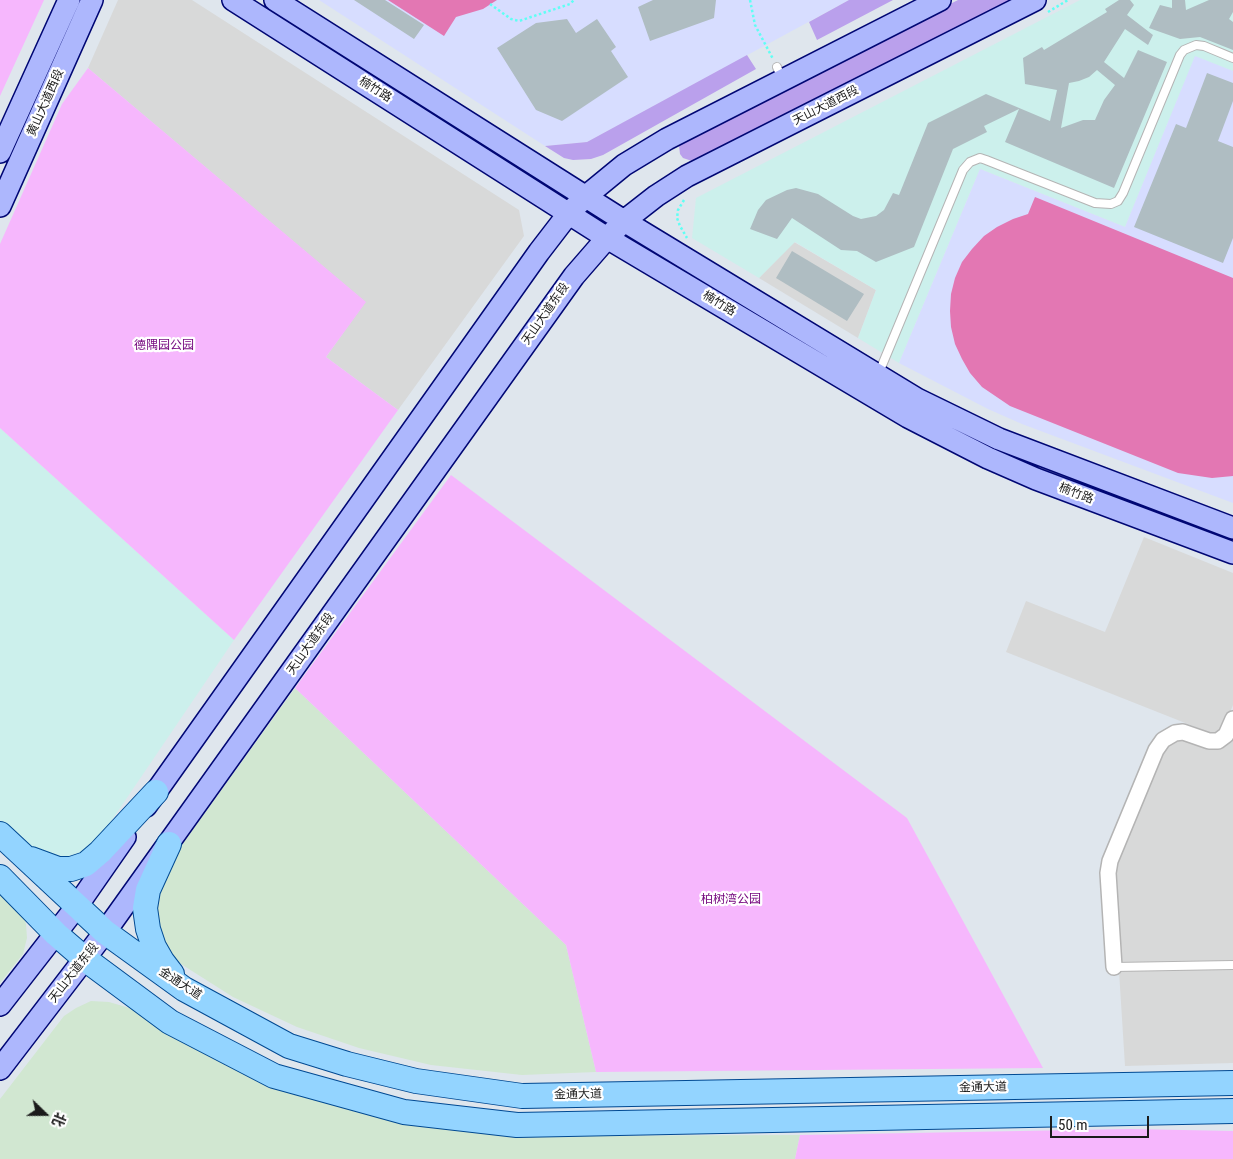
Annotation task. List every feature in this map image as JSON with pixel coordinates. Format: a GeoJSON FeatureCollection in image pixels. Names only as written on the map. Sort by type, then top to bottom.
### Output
{"type":"FeatureCollection","features":[{"type":"Feature","properties":{"kind":"main road","name":"黄山大道西段"},"geometry":{"type":"LineString","coordinates":[[0,152],[69,0]]}},
{"type":"Feature","properties":{"kind":"main road","name":"黄山大道西段"},"geometry":{"type":"LineString","coordinates":[[0,206],[92,0]]}},
{"type":"Feature","properties":{"kind":"main road","name":"楠竹路"},"geometry":{"type":"LineString","coordinates":[[233,0],[607,238],[908,417],[950,440],[1036,479],[1233,553]]}},
{"type":"Feature","properties":{"kind":"main road","name":"楠竹路"},"geometry":{"type":"LineString","coordinates":[[275,0],[585,197],[926,404],[999,439],[1233,528]]}},
{"type":"Feature","properties":{"kind":"main road"},"geometry":{"type":"LineString","coordinates":[[0,1006],[77,906],[539,252],[569,213],[585,197],[624,165],[780,74],[940,0]]}},
{"type":"Feature","properties":{"kind":"main road","name":"天山大道西段"},"geometry":{"type":"LineString","coordinates":[[624,221],[656,196],[687,176],[1035,0]]}},
{"type":"Feature","properties":{"kind":"main road","name":"天山大道东段"},"geometry":{"type":"LineString","coordinates":[[0,1069],[85,959],[169,844],[574,276],[624,221]]}},
{"type":"Feature","properties":{"kind":"main road"},"geometry":{"type":"LineString","coordinates":[[24,856],[45,866],[58,869],[71,869],[86,864],[100,852],[156,792]]}},
{"type":"Feature","properties":{"kind":"main road","name":"金通大道"},"geometry":{"type":"LineString","coordinates":[[0,834],[105,932],[184,989],[289,1046],[330,1059],[416,1081],[522,1096],[1232,1083]]}},
{"type":"Feature","properties":{"kind":"main road"},"geometry":{"type":"LineString","coordinates":[[169,844],[148,890],[145,908],[148,929],[154,946],[162,961],[184,989]]}},
{"type":"Feature","properties":{"kind":"main road"},"geometry":{"type":"LineString","coordinates":[[0,877],[56,934],[85,959],[170,1022],[274,1076],[404,1112],[517,1125],[1233,1111]]}},
{"type":"Feature","properties":{"kind":"main road"},"geometry":{"type":"LineString","coordinates":[[1141,1113],[1218,1124],[1233,1124]]}},
{"type":"Feature","properties":{"kind":"street"},"geometry":{"type":"LineString","coordinates":[[1114,967],[1108,873],[1110,861],[1156,750],[1163,740],[1174,733],[1183,732],[1209,741],[1218,741],[1226,735],[1233,719]]}},
{"type":"Feature","properties":{"kind":"lane"},"geometry":{"type":"LineString","coordinates":[[878,376],[964,170],[970,162],[980,158],[1095,203],[1111,204],[1118,201],[1123,193],[1180,55],[1184,50],[1196,45],[1204,46],[1233,58]]}},
{"type":"Feature","properties":{"kind":"lane"},"geometry":{"type":"LineString","coordinates":[[1114,967],[1233,966]]}},
{"type":"Feature","properties":{"kind":"path"},"geometry":{"type":"LineString","coordinates":[[490,4],[511,19],[520,21],[570,4],[574,0]]}},
{"type":"Feature","properties":{"kind":"path"},"geometry":{"type":"LineString","coordinates":[[750,0],[755,25],[780,74]]}},
{"type":"Feature","properties":{"kind":"shaded area"},"geometry":{"type":"Polygon","coordinates":[[[118,0],[192,0],[519,210],[524,236],[398,410],[326,357],[365,302],[88,68],[118,0]]]}},
{"type":"Feature","properties":{"kind":"shaded area"},"geometry":{"type":"Polygon","coordinates":[[[319,0],[849,0],[587,142],[545,146],[319,0]]]}},
{"type":"Feature","properties":{"kind":"shaded area"},"geometry":{"type":"Polygon","coordinates":[[[388,0],[497,0],[483,9],[456,17],[444,36],[388,0]]]}},
{"type":"Feature","properties":{"kind":"shaded area"},"geometry":{"type":"Polygon","coordinates":[[[849,0],[893,0],[817,40],[809,22],[849,0]]]}},
{"type":"Feature","properties":{"kind":"shaded area"},"geometry":{"type":"Polygon","coordinates":[[[958,0],[1013,0],[692,161],[683,158],[680,154],[679,146],[681,141],[958,0]]]}},
{"type":"Feature","properties":{"kind":"shaded area"},"geometry":{"type":"Polygon","coordinates":[[[1080,0],[1233,0],[1233,71],[1195,57],[1125,227],[980,169],[899,363],[858,338],[876,290],[795,242],[759,278],[692,238],[696,198],[1080,0]]]}},
{"type":"Feature","properties":{"kind":"shaded area"},"geometry":{"type":"Polygon","coordinates":[[[747,55],[756,69],[603,155],[591,159],[573,160],[564,158],[545,146],[587,142],[747,55]]]}},
{"type":"Feature","properties":{"kind":"shaded area"},"geometry":{"type":"Polygon","coordinates":[[[1195,56],[1233,71],[1233,503],[1022,424],[988,409],[899,363],[980,169],[1125,227],[1195,56]]]}},
{"type":"Feature","properties":{"kind":"shaded area"},"geometry":{"type":"Polygon","coordinates":[[[1035,197],[1233,278],[1233,476],[1212,478],[1178,473],[1010,406],[982,387],[970,373],[955,344],[951,327],[951,294],[955,278],[962,262],[984,236],[1013,219],[1028,214],[1035,197]]]}},
{"type":"Feature","properties":{"kind":"shaded area"},"geometry":{"type":"Polygon","coordinates":[[[794,242],[876,290],[858,338],[759,278],[794,242]]]}},
{"type":"Feature","properties":{"kind":"shaded area"},"geometry":{"type":"Polygon","coordinates":[[[0,428],[234,640],[97,842],[84,851],[70,856],[56,857],[42,853],[29,845],[0,820],[0,428]]]}},
{"type":"Feature","properties":{"kind":"shaded area"},"geometry":{"type":"Polygon","coordinates":[[[1144,537],[1233,573],[1233,705],[1220,733],[1213,734],[1006,652],[1026,601],[1105,632],[1144,537]]]}},
{"type":"Feature","properties":{"kind":"shaded area"},"geometry":{"type":"Polygon","coordinates":[[[295,688],[566,945],[596,1072],[522,1075],[431,1065],[359,1048],[297,1027],[233,997],[181,964],[164,948],[153,912],[156,894],[178,850],[295,688]]]}},
{"type":"Feature","properties":{"kind":"shaded area"},"geometry":{"type":"Polygon","coordinates":[[[1233,730],[1233,1063],[1125,1066],[1113,876],[1114,864],[1160,752],[1174,737],[1207,745],[1233,730]]]}},
{"type":"Feature","properties":{"kind":"shaded area"},"geometry":{"type":"Polygon","coordinates":[[[0,887],[21,909],[26,924],[27,938],[23,954],[0,983],[0,887]]]}},
{"type":"Feature","properties":{"kind":"shaded area"},"geometry":{"type":"Polygon","coordinates":[[[91,1001],[109,1002],[133,1009],[272,1084],[519,1136],[800,1135],[795,1159],[0,1159],[0,1099],[64,1016],[91,1001]]]}},
{"type":"Feature","properties":{"kind":"green space"},"geometry":{"type":"Polygon","coordinates":[[[0,0],[44,0],[0,96],[0,0]]]}},
{"type":"Feature","properties":{"kind":"green space","name":"德隅园公园"},"geometry":{"type":"Polygon","coordinates":[[[88,68],[366,302],[326,357],[398,410],[234,640],[0,428],[0,244],[62,104],[88,68]]]}},
{"type":"Feature","properties":{"kind":"green space","name":"柏树湾公园"},"geometry":{"type":"Polygon","coordinates":[[[451,475],[907,818],[1043,1068],[596,1072],[566,945],[295,688],[451,475]]]}},
{"type":"Feature","properties":{"kind":"green space"},"geometry":{"type":"Polygon","coordinates":[[[1130,1129],[1233,1131],[1233,1159],[795,1159],[800,1135],[1130,1129]]]}},
{"type":"Feature","properties":{"kind":"building"},"geometry":{"type":"Polygon","coordinates":[[[354,0],[385,0],[424,25],[414,39],[354,0]]]}},
{"type":"Feature","properties":{"kind":"building"},"geometry":{"type":"Polygon","coordinates":[[[653,0],[716,0],[714,18],[650,41],[638,7],[653,0]]]}},
{"type":"Feature","properties":{"kind":"building"},"geometry":{"type":"Polygon","coordinates":[[[1119,0],[1130,0],[1134,5],[1127,15],[1153,35],[1148,45],[1125,29],[1104,62],[1124,78],[1138,50],[1167,62],[1114,188],[1005,142],[1019,109],[984,126],[987,132],[953,149],[914,247],[876,262],[857,251],[841,250],[792,218],[777,239],[750,229],[758,210],[766,200],[796,188],[818,194],[861,219],[876,216],[884,210],[893,193],[899,195],[928,123],[986,94],[1050,121],[1057,90],[1025,84],[1023,58],[1042,47],[1044,50],[1107,12],[1105,9],[1119,0]],[[1097,70],[1089,77],[1069,83],[1061,128],[1083,120],[1095,120],[1104,100],[1115,85],[1097,70]]]}},
{"type":"Feature","properties":{"kind":"building"},"geometry":{"type":"Polygon","coordinates":[[[1172,0],[1185,0],[1186,10],[1209,0],[1233,0],[1233,12],[1229,19],[1233,22],[1233,50],[1200,37],[1180,39],[1149,28],[1160,5],[1172,8],[1172,0]]]}},
{"type":"Feature","properties":{"kind":"building"},"geometry":{"type":"Polygon","coordinates":[[[567,19],[576,33],[597,19],[616,47],[611,51],[628,77],[562,121],[536,110],[497,48],[536,23],[567,19]]]}},
{"type":"Feature","properties":{"kind":"building"},"geometry":{"type":"Polygon","coordinates":[[[1207,73],[1233,83],[1233,101],[1218,141],[1233,147],[1233,238],[1223,263],[1134,227],[1176,124],[1186,128],[1207,73]]]}},
{"type":"Feature","properties":{"kind":"building"},"geometry":{"type":"Polygon","coordinates":[[[792,251],[864,294],[847,321],[776,278],[792,251]]]}}]}
